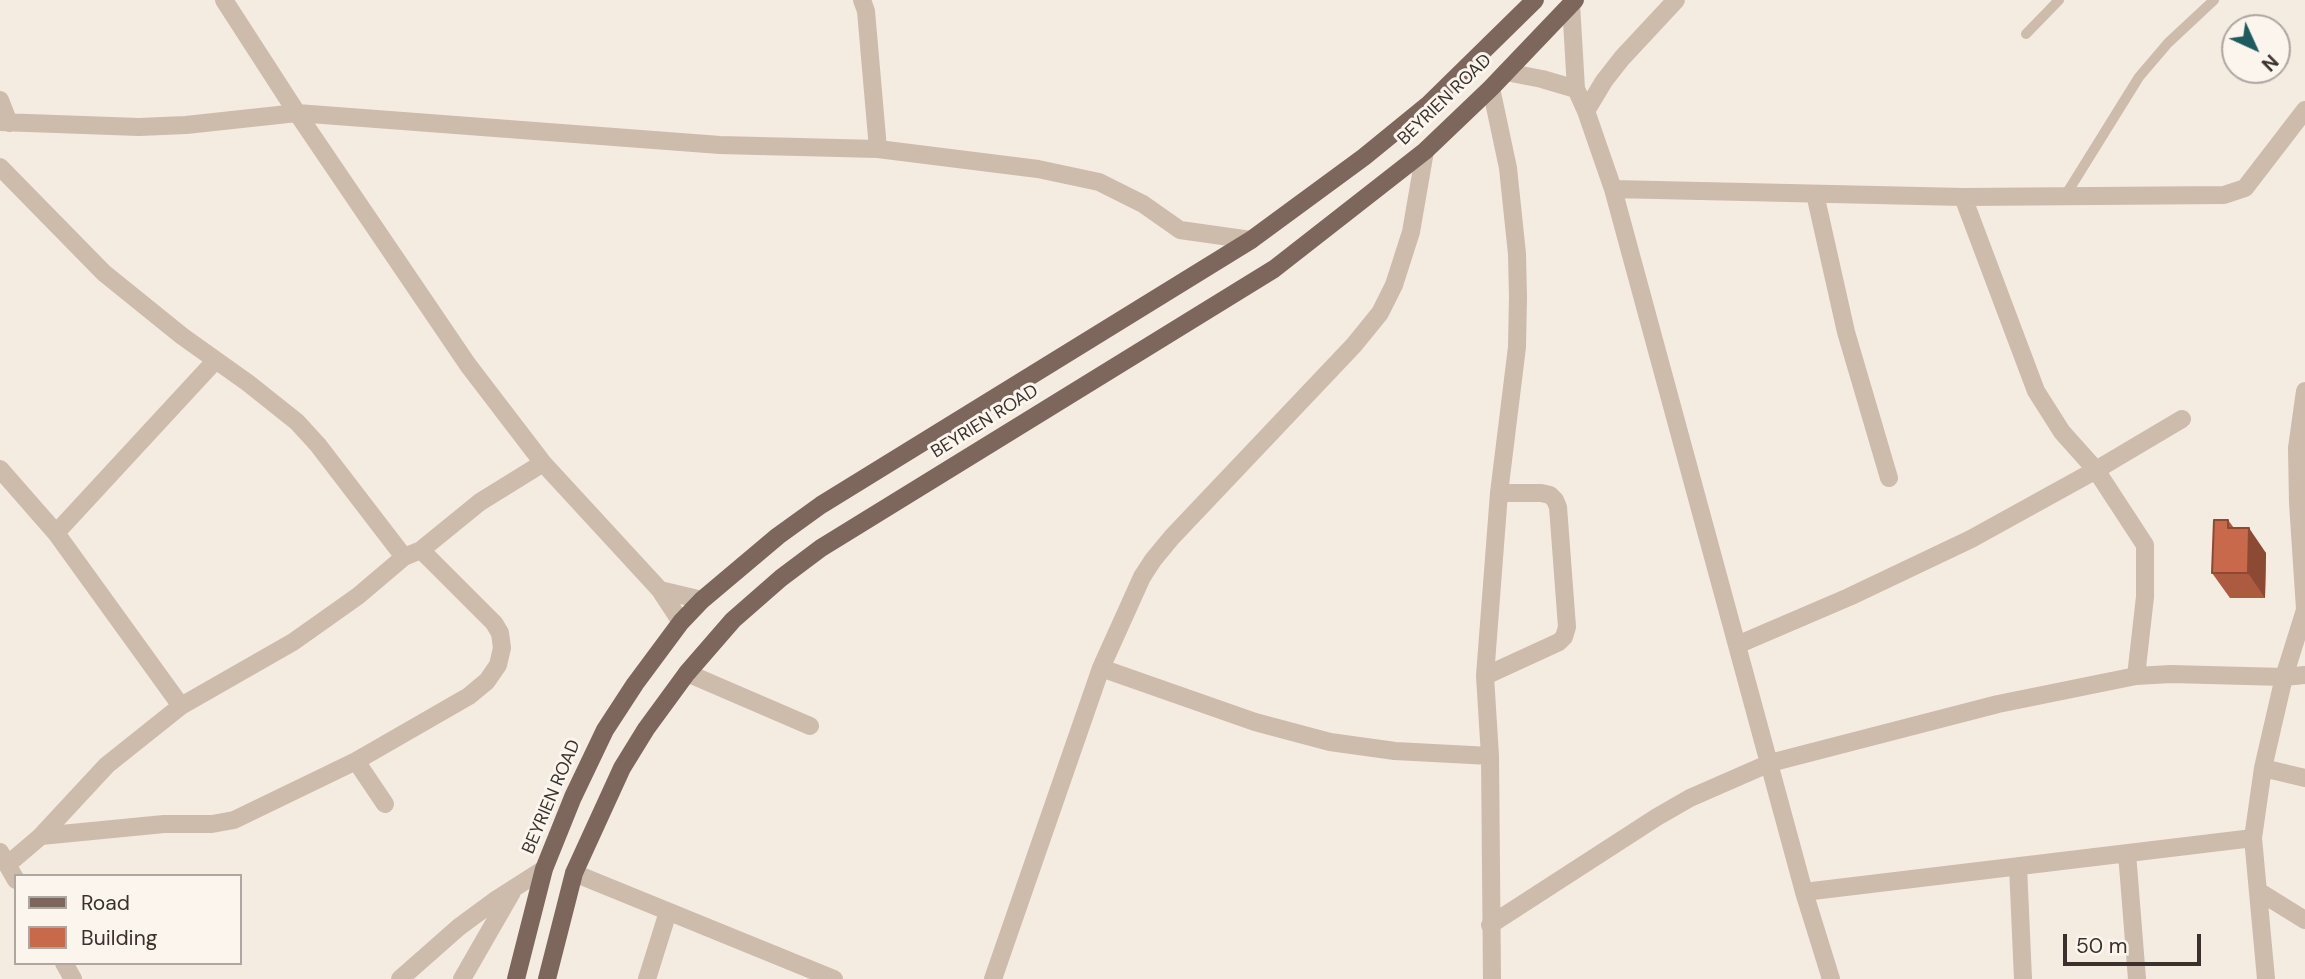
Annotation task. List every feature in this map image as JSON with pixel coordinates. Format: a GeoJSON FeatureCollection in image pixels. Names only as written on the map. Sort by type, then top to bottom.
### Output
{"type":"FeatureCollection","features":[{"type":"Feature","properties":{"kind":"main road","name":"BEYRIEN ROAD"},"geometry":{"type":"LineString","coordinates":[[516,979],[544,869],[573,797],[605,730],[681,622],[702,600],[778,536],[821,505],[1251,240],[1364,157],[1429,104],[1535,0]]}},
{"type":"Feature","properties":{"kind":"main road","name":"BEYRIEN ROAD"},"geometry":{"type":"LineString","coordinates":[[547,979],[574,873],[622,768],[646,729],[687,673],[733,620],[781,578],[821,548],[1274,269],[1425,151],[1491,88],[1573,2]]}},
{"type":"Feature","properties":{"kind":"street"},"geometry":{"type":"LineString","coordinates":[[224,0],[297,113],[468,365],[543,463],[660,590],[681,622]]}},
{"type":"Feature","properties":{"kind":"street"},"geometry":{"type":"LineString","coordinates":[[862,0],[866,11],[878,149]]}},
{"type":"Feature","properties":{"kind":"street"},"geometry":{"type":"LineString","coordinates":[[1586,111],[1622,58],[1676,0]]}},
{"type":"Feature","properties":{"kind":"street"},"geometry":{"type":"LineString","coordinates":[[1573,2],[1576,89],[1613,188],[1830,979]]}},
{"type":"Feature","properties":{"kind":"street"},"geometry":{"type":"LineString","coordinates":[[1506,72],[1533,76],[1576,89]]}},
{"type":"Feature","properties":{"kind":"street"},"geometry":{"type":"LineString","coordinates":[[1491,88],[1508,168],[1517,254],[1518,297],[1517,347],[1499,492],[1485,676],[1490,756],[1492,979]]}},
{"type":"Feature","properties":{"kind":"street"},"geometry":{"type":"LineString","coordinates":[[0,100],[5,122],[139,127],[186,125],[297,113],[720,145],[878,149],[1038,169],[1099,182],[1143,204],[1180,230],[1251,240]]}},
{"type":"Feature","properties":{"kind":"street"},"geometry":{"type":"LineString","coordinates":[[1613,188],[1963,197],[2224,195],[2245,188],[2305,110]]}},
{"type":"Feature","properties":{"kind":"street"},"geometry":{"type":"LineString","coordinates":[[993,979],[1101,668],[1142,577],[1153,559],[1354,345],[1380,313],[1394,285],[1411,232],[1425,151]]}},
{"type":"Feature","properties":{"kind":"street"},"geometry":{"type":"LineString","coordinates":[[0,167],[104,273],[149,311],[297,422],[318,445],[404,557]]}},
{"type":"Feature","properties":{"kind":"street"},"geometry":{"type":"LineString","coordinates":[[1815,194],[1846,332],[1889,478]]}},
{"type":"Feature","properties":{"kind":"street"},"geometry":{"type":"LineString","coordinates":[[1963,197],[2036,391],[2062,432],[2096,470],[2145,545],[2145,597],[2136,676]]}},
{"type":"Feature","properties":{"kind":"street"},"geometry":{"type":"LineString","coordinates":[[56,533],[215,361]]}},
{"type":"Feature","properties":{"kind":"street"},"geometry":{"type":"LineString","coordinates":[[2266,979],[2253,838],[2263,768],[2284,677],[2305,610],[2297,448],[2305,391]]}},
{"type":"Feature","properties":{"kind":"street"},"geometry":{"type":"LineString","coordinates":[[1737,645],[1837,603],[1971,538],[2096,470],[2182,419]]}},
{"type":"Feature","properties":{"kind":"street"},"geometry":{"type":"LineString","coordinates":[[8,866],[41,836],[107,765],[181,706],[293,642],[358,596],[404,557],[421,550],[480,502],[543,463]]}},
{"type":"Feature","properties":{"kind":"street"},"geometry":{"type":"LineString","coordinates":[[0,469],[56,533],[181,706]]}},
{"type":"Feature","properties":{"kind":"street"},"geometry":{"type":"LineString","coordinates":[[1485,676],[1559,642],[1567,627],[1558,507],[1555,500],[1550,495],[1541,493],[1499,492]]}},
{"type":"Feature","properties":{"kind":"street"},"geometry":{"type":"LineString","coordinates":[[41,836],[164,824],[212,824],[234,820],[356,761],[469,696],[487,681],[498,665],[502,648],[500,633],[494,623],[421,550]]}},
{"type":"Feature","properties":{"kind":"street"},"geometry":{"type":"LineString","coordinates":[[660,590],[702,600]]}},
{"type":"Feature","properties":{"kind":"street"},"geometry":{"type":"LineString","coordinates":[[1101,668],[1255,722],[1330,742],[1395,751],[1490,756]]}},
{"type":"Feature","properties":{"kind":"street"},"geometry":{"type":"LineString","coordinates":[[687,673],[810,726]]}},
{"type":"Feature","properties":{"kind":"street"},"geometry":{"type":"LineString","coordinates":[[1490,925],[1657,817],[1690,798],[1770,763],[1998,704],[2136,676],[2305,675]]}},
{"type":"Feature","properties":{"kind":"street"},"geometry":{"type":"LineString","coordinates":[[356,761],[385,804]]}},
{"type":"Feature","properties":{"kind":"street"},"geometry":{"type":"LineString","coordinates":[[2263,768],[2305,778]]}},
{"type":"Feature","properties":{"kind":"street"},"geometry":{"type":"LineString","coordinates":[[1804,892],[2253,838]]}},
{"type":"Feature","properties":{"kind":"street"},"geometry":{"type":"LineString","coordinates":[[2127,853],[2137,979]]}},
{"type":"Feature","properties":{"kind":"street"},"geometry":{"type":"LineString","coordinates":[[2018,866],[2023,979]]}},
{"type":"Feature","properties":{"kind":"street"},"geometry":{"type":"LineString","coordinates":[[400,979],[459,927],[544,869]]}},
{"type":"Feature","properties":{"kind":"street"},"geometry":{"type":"LineString","coordinates":[[574,873],[834,979]]}},
{"type":"Feature","properties":{"kind":"street"},"geometry":{"type":"LineString","coordinates":[[462,979],[513,889]]}},
{"type":"Feature","properties":{"kind":"street"},"geometry":{"type":"LineString","coordinates":[[2258,891],[2305,920]]}},
{"type":"Feature","properties":{"kind":"street"},"geometry":{"type":"LineString","coordinates":[[647,979],[668,912]]}},
{"type":"Feature","properties":{"kind":"lane"},"geometry":{"type":"LineString","coordinates":[[2026,34],[2059,0]]}},
{"type":"Feature","properties":{"kind":"lane"},"geometry":{"type":"LineString","coordinates":[[2065,196],[2139,77],[2168,43],[2214,0]]}},
{"type":"Feature","properties":{"kind":"building"},"geometry":{"type":"Polygon","coordinates":[[[2214,520],[2228,520],[2228,528],[2249,528],[2248,573],[2212,573],[2214,520]]]}}]}
